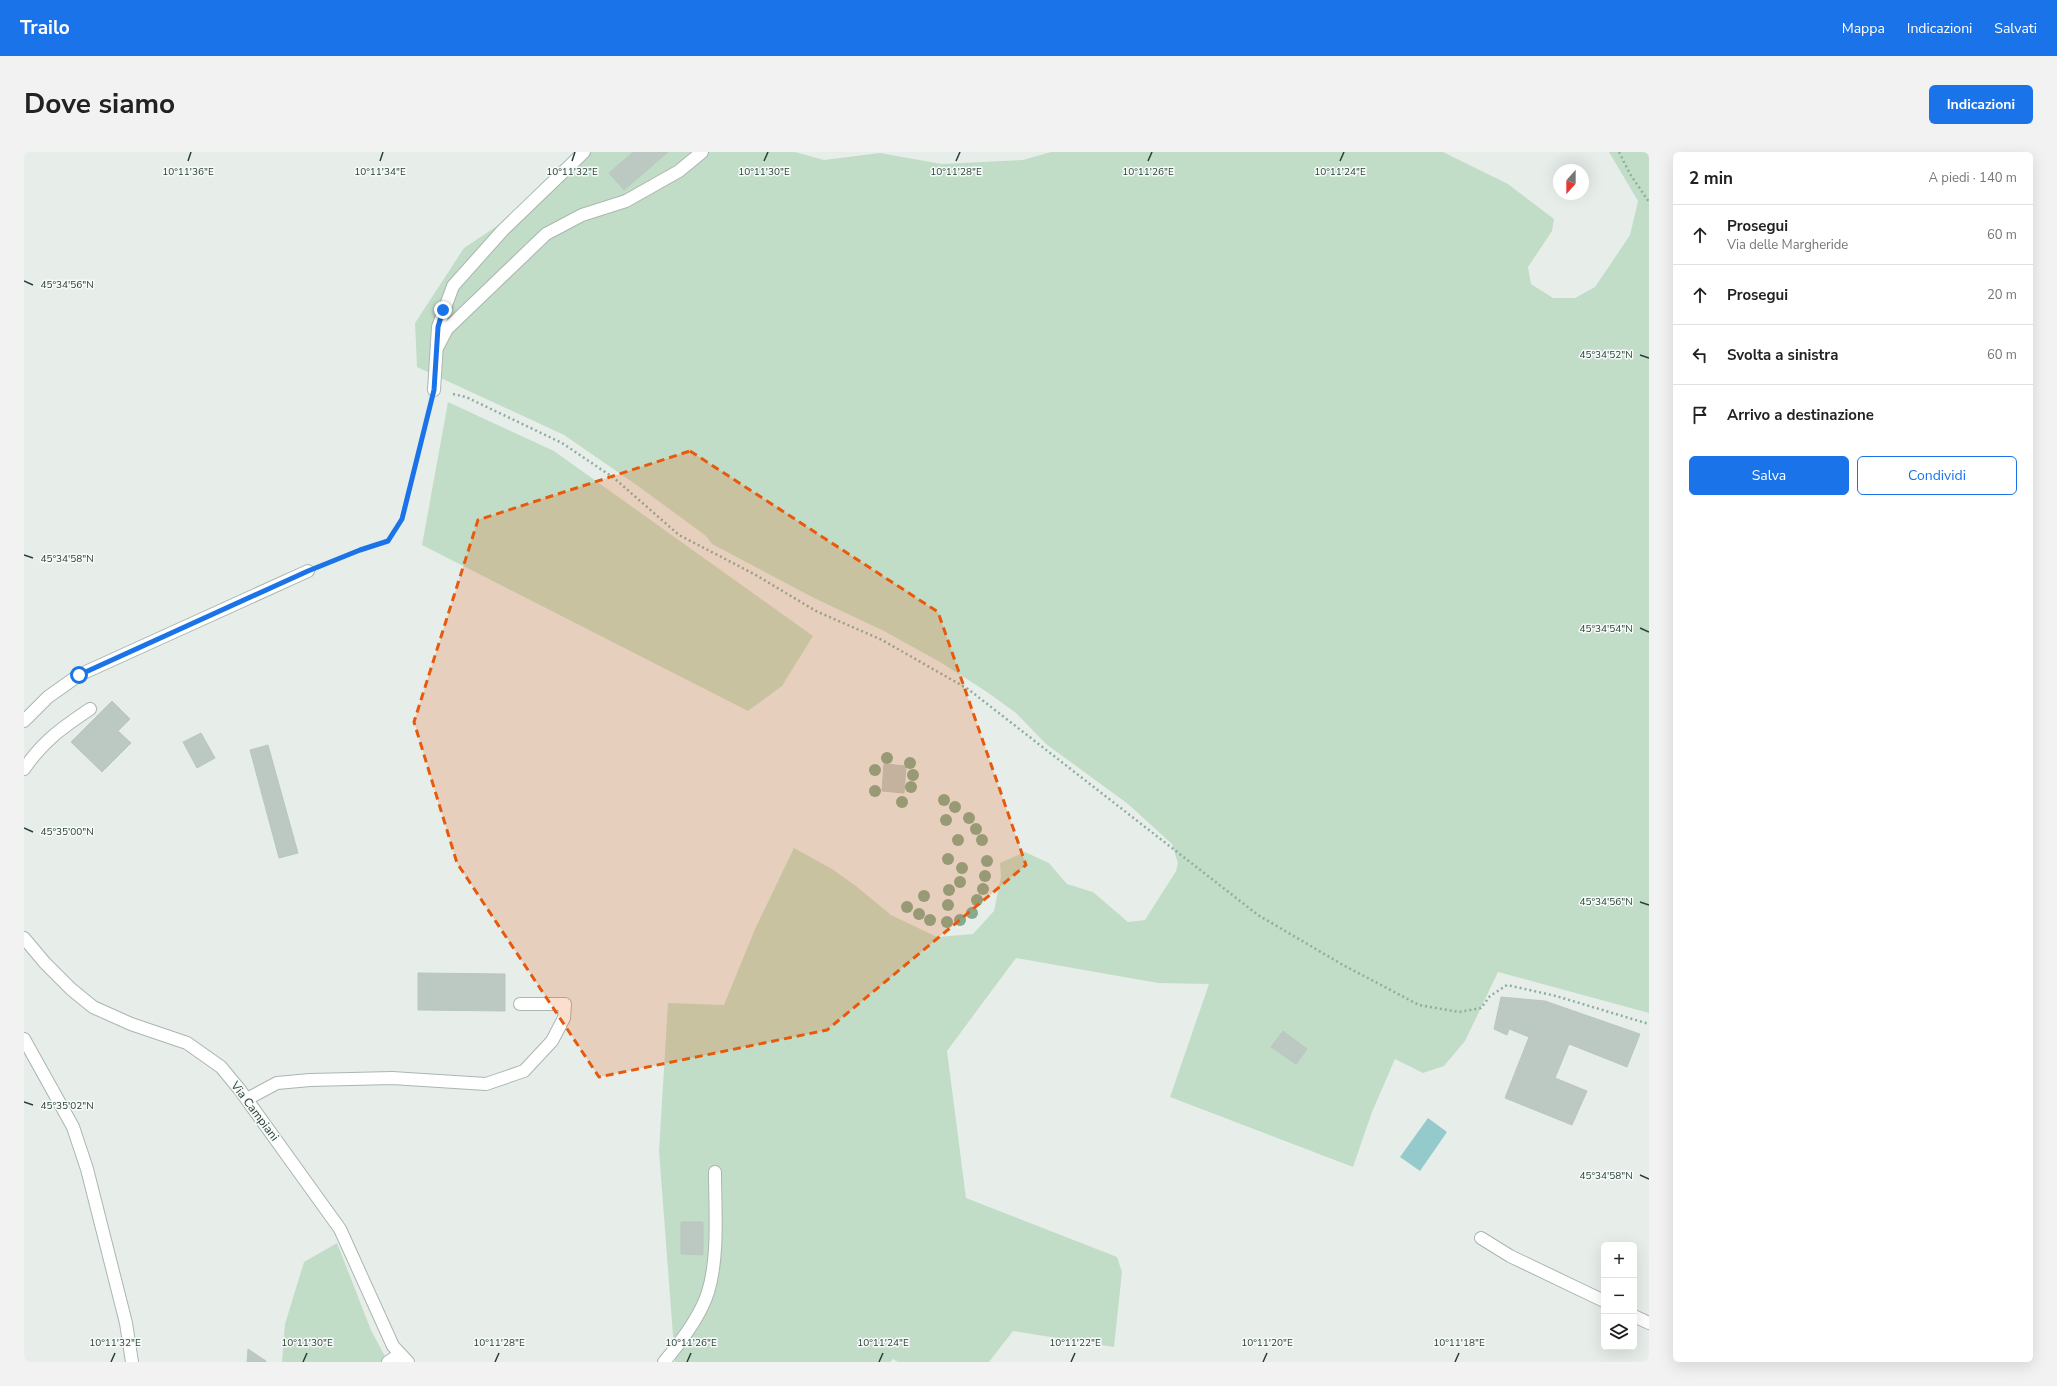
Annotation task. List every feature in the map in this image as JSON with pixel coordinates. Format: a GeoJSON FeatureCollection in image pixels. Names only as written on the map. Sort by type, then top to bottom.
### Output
{"type":"FeatureCollection","features":[{"type":"Feature","properties":{"kind":"street"},"geometry":{"type":"LineString","coordinates":[[434,390],[438,327],[453,286],[503,230],[584,152]]}},
{"type":"Feature","properties":{"kind":"street"},"geometry":{"type":"LineString","coordinates":[[437,348],[447,329],[546,234],[582,215],[626,201],[679,171],[702,152]]}},
{"type":"Feature","properties":{"kind":"street"},"geometry":{"type":"LineString","coordinates":[[24,721],[48,697],[79,675],[308,571]]}},
{"type":"Feature","properties":{"kind":"street"},"geometry":{"type":"LineString","coordinates":[[24,769],[36,752],[54,734],[90,709]]}},
{"type":"Feature","properties":{"kind":"street","name":"Via Campiani"},"geometry":{"type":"LineString","coordinates":[[24,938],[50,968],[71,989],[93,1007],[130,1024],[187,1044],[221,1067],[247,1099],[340,1229],[393,1346],[404,1358]]}},
{"type":"Feature","properties":{"kind":"street"},"geometry":{"type":"LineString","coordinates":[[247,1099],[277,1083],[392,1078],[486,1084],[524,1071],[552,1041],[564,1018],[565,1004],[520,1004]]}},
{"type":"Feature","properties":{"kind":"street"},"geometry":{"type":"LineString","coordinates":[[24,1039],[73,1127],[87,1169],[126,1324],[132,1362]]}},
{"type":"Feature","properties":{"kind":"street"},"geometry":{"type":"LineString","coordinates":[[664,1362],[689,1329],[708,1292],[715,1249],[716,1172]]}},
{"type":"Feature","properties":{"kind":"street"},"geometry":{"type":"LineString","coordinates":[[1481,1238],[1510,1256],[1562,1279],[1601,1299]]}},
{"type":"Feature","properties":{"kind":"street"},"geometry":{"type":"LineString","coordinates":[[1637,1317],[1649,1323]]}},
{"type":"Feature","properties":{"kind":"street"},"geometry":{"type":"LineString","coordinates":[[388,1362],[404,1358]]}},
{"type":"Feature","properties":{"kind":"path"},"geometry":{"type":"LineString","coordinates":[[1619,152],[1630,174],[1649,202]]}},
{"type":"Feature","properties":{"kind":"path"},"geometry":{"type":"LineString","coordinates":[[308,571],[360,550],[388,541],[402,519],[434,390],[466,397],[562,443],[614,478],[679,535],[754,574],[816,611],[882,640],[968,689],[1258,915],[1419,1005],[1460,1012],[1481,1008],[1490,996],[1507,985],[1556,996],[1649,1024]]}},
{"type":"Feature","properties":{"kind":"highlighted area"},"geometry":{"type":"Polygon","coordinates":[[[690,451],[938,612],[1026,865],[827,1030],[599,1077],[457,863],[414,722],[478,520],[690,451]]]}},
{"type":"Feature","properties":{"kind":"green space"},"geometry":{"type":"Polygon","coordinates":[[[587,152],[795,152],[824,160],[880,153],[942,164],[1023,160],[1051,152],[1443,152],[1508,184],[1554,219],[1552,231],[1528,267],[1531,284],[1553,298],[1575,298],[1595,287],[1630,235],[1638,201],[1609,152],[1649,152],[1649,1013],[1498,972],[1465,1041],[1444,1066],[1423,1073],[1395,1059],[1372,1112],[1353,1167],[1170,1097],[1209,984],[1158,983],[1016,958],[947,1051],[966,1198],[1117,1257],[1122,1272],[1114,1347],[1013,1331],[989,1362],[898,1362],[893,1359],[890,1362],[675,1362],[659,1151],[668,1003],[724,1005],[755,929],[794,848],[832,869],[856,886],[891,915],[937,937],[973,934],[994,911],[1001,876],[1000,863],[1025,852],[1049,863],[1067,884],[1093,892],[1128,922],[1145,920],[1176,871],[1178,863],[1172,844],[1128,804],[1046,744],[1016,713],[987,692],[940,662],[884,631],[816,599],[712,544],[706,536],[638,486],[564,435],[417,367],[415,323],[464,248],[509,218],[587,152]]]}},
{"type":"Feature","properties":{"kind":"green space"},"geometry":{"type":"Polygon","coordinates":[[[448,402],[554,451],[813,636],[782,686],[748,711],[422,545],[448,402]]]}},
{"type":"Feature","properties":{"kind":"green space"},"geometry":{"type":"Polygon","coordinates":[[[337,1243],[371,1330],[388,1362],[282,1362],[285,1324],[304,1262],[337,1243]]]}},
{"type":"Feature","properties":{"kind":"water"},"geometry":{"type":"Polygon","coordinates":[[[1428,1118],[1447,1132],[1420,1171],[1400,1157],[1428,1118]]]}},
{"type":"Feature","properties":{"kind":"building"},"geometry":{"type":"Polygon","coordinates":[[[633,152],[668,152],[624,190],[609,173],[633,152]]]}},
{"type":"Feature","properties":{"kind":"building"},"geometry":{"type":"Polygon","coordinates":[[[112,701],[130,719],[118,731],[131,743],[102,772],[71,742],[112,701]]]}},
{"type":"Feature","properties":{"kind":"building"},"geometry":{"type":"Polygon","coordinates":[[[201,733],[215,758],[197,768],[183,742],[201,733]]]}},
{"type":"Feature","properties":{"kind":"building"},"geometry":{"type":"Polygon","coordinates":[[[268,745],[298,853],[279,858],[250,750],[268,745]]]}},
{"type":"Feature","properties":{"kind":"building"},"geometry":{"type":"Polygon","coordinates":[[[884,764],[906,766],[904,793],[882,791],[884,764]]]}},
{"type":"Feature","properties":{"kind":"building"},"geometry":{"type":"Polygon","coordinates":[[[418,973],[505,974],[505,1011],[418,1010],[418,973]]]}},
{"type":"Feature","properties":{"kind":"building"},"geometry":{"type":"Polygon","coordinates":[[[1501,997],[1545,1001],[1640,1034],[1627,1067],[1569,1044],[1555,1078],[1587,1091],[1572,1125],[1505,1098],[1529,1037],[1509,1029],[1507,1035],[1494,1029],[1501,997]]]}},
{"type":"Feature","properties":{"kind":"building"},"geometry":{"type":"Polygon","coordinates":[[[1283,1031],[1307,1049],[1296,1064],[1271,1047],[1283,1031]]]}},
{"type":"Feature","properties":{"kind":"building"},"geometry":{"type":"Polygon","coordinates":[[[681,1222],[703,1222],[703,1255],[681,1254],[681,1222]]]}},
{"type":"Feature","properties":{"kind":"building"},"geometry":{"type":"Polygon","coordinates":[[[248,1349],[266,1361],[266,1362],[247,1362],[248,1349]]]}},
{"type":"Feature","properties":{"kind":"route"},"geometry":{"type":"LineString","coordinates":[[79,675],[308,571],[360,550],[388,541],[402,519],[434,390],[438,327],[443,310]]}}]}
